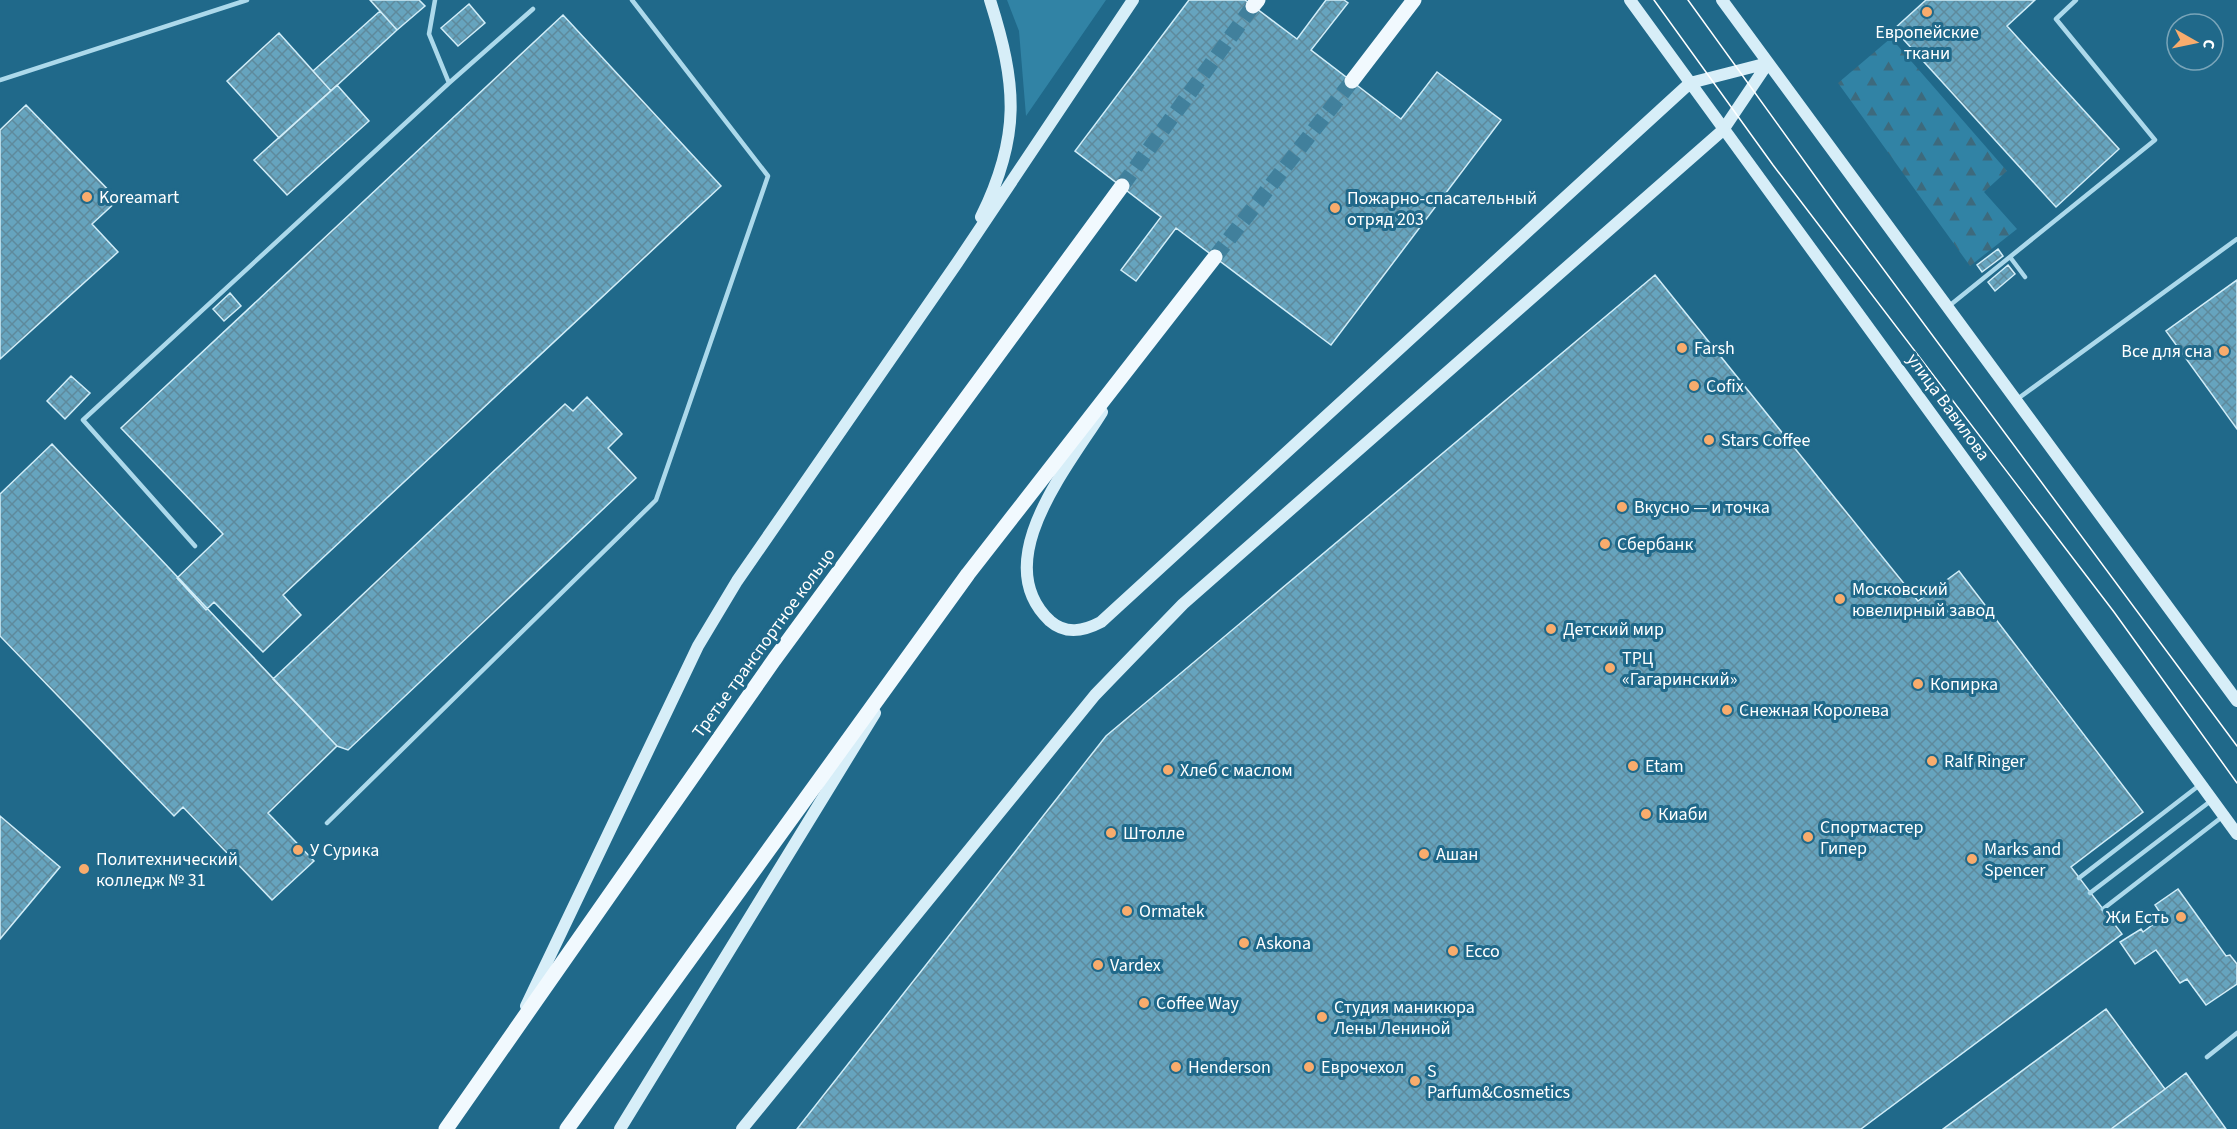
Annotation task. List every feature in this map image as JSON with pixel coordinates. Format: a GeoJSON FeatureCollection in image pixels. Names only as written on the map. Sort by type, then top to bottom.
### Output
{"type":"FeatureCollection","features":[{"type":"Feature","properties":{"kind":"main road"},"geometry":{"type":"LineString","coordinates":[[957,263],[996,185],[1009,145],[1010,84],[1002,36],[990,0]]}},
{"type":"Feature","properties":{"kind":"main road"},"geometry":{"type":"LineString","coordinates":[[511,1038],[698,646],[737,581],[957,263],[1133,0]]}},
{"type":"Feature","properties":{"kind":"main road"},"geometry":{"type":"LineString","coordinates":[[1352,81],[1414,0]]}},
{"type":"Feature","properties":{"kind":"main road","name":"улица Вавилова"},"geometry":{"type":"LineString","coordinates":[[1630,0],[2237,834]]}},
{"type":"Feature","properties":{"kind":"main road"},"geometry":{"type":"LineString","coordinates":[[1722,0],[2237,701]]}},
{"type":"Feature","properties":{"kind":"main road"},"geometry":{"type":"LineString","coordinates":[[1133,363],[1050,495],[1033,531],[1026,558],[1026,579],[1033,599],[1043,614],[1057,627],[1073,631],[1087,630],[1101,622],[1690,84],[1768,63]]}},
{"type":"Feature","properties":{"kind":"main road"},"geometry":{"type":"LineString","coordinates":[[742,1129],[1095,695],[1138,648],[1183,604],[1723,130],[1768,63]]}},
{"type":"Feature","properties":{"kind":"main road","name":"Третье транспортное кольцо"},"geometry":{"type":"LineString","coordinates":[[446,1129],[774,660],[1122,186]]}},
{"type":"Feature","properties":{"kind":"main road"},"geometry":{"type":"LineString","coordinates":[[567,1129],[968,574],[1215,257]]}},
{"type":"Feature","properties":{"kind":"main road"},"geometry":{"type":"LineString","coordinates":[[620,1129],[919,642]]}},
{"type":"Feature","properties":{"kind":"lane"},"geometry":{"type":"LineString","coordinates":[[0,80],[247,0]]}},
{"type":"Feature","properties":{"kind":"lane"},"geometry":{"type":"LineString","coordinates":[[435,0],[429,34],[449,83]]}},
{"type":"Feature","properties":{"kind":"lane"},"geometry":{"type":"LineString","coordinates":[[327,823],[656,500],[768,176],[632,0]]}},
{"type":"Feature","properties":{"kind":"lane"},"geometry":{"type":"LineString","coordinates":[[1948,307],[2155,140],[2056,19],[2076,0]]}},
{"type":"Feature","properties":{"kind":"lane"},"geometry":{"type":"LineString","coordinates":[[195,546],[83,420],[449,83],[533,9]]}},
{"type":"Feature","properties":{"kind":"lane"},"geometry":{"type":"LineString","coordinates":[[2016,400],[2237,239]]}},
{"type":"Feature","properties":{"kind":"lane"},"geometry":{"type":"LineString","coordinates":[[2010,257],[2025,277]]}},
{"type":"Feature","properties":{"kind":"lane"},"geometry":{"type":"LineString","coordinates":[[2079,878],[2200,784]]}},
{"type":"Feature","properties":{"kind":"lane"},"geometry":{"type":"LineString","coordinates":[[2091,893],[2212,800]]}},
{"type":"Feature","properties":{"kind":"lane"},"geometry":{"type":"LineString","coordinates":[[2103,909],[2224,816]]}},
{"type":"Feature","properties":{"kind":"lane"},"geometry":{"type":"LineString","coordinates":[[2207,1057],[2237,1033]]}},
{"type":"Feature","properties":{"kind":"green space"},"geometry":{"type":"Polygon","coordinates":[[[1007,0],[1106,0],[1026,116],[1019,31],[1007,0]]]}},
{"type":"Feature","properties":{"kind":"green space"},"geometry":{"type":"Polygon","coordinates":[[[1891,38],[2007,171],[1984,192],[2017,229],[1970,266],[1838,83],[1891,38]]]}},
{"type":"Feature","properties":{"kind":"building"},"geometry":{"type":"Polygon","coordinates":[[[370,0],[419,0],[425,6],[397,30],[370,0]]]}},
{"type":"Feature","properties":{"kind":"building"},"geometry":{"type":"Polygon","coordinates":[[[1189,0],[1245,0],[1297,39],[1326,0],[1344,0],[1348,3],[1311,50],[1401,119],[1437,72],[1501,120],[1331,345],[1176,228],[1136,281],[1121,270],[1161,217],[1075,151],[1189,0]]]}},
{"type":"Feature","properties":{"kind":"building"},"geometry":{"type":"Polygon","coordinates":[[[1926,0],[2035,0],[2007,26],[2119,149],[2056,207],[1894,29],[1926,0]]]}},
{"type":"Feature","properties":{"kind":"building"},"geometry":{"type":"Polygon","coordinates":[[[469,4],[485,23],[458,46],[441,28],[469,4]]]}},
{"type":"Feature","properties":{"kind":"building"},"geometry":{"type":"Polygon","coordinates":[[[380,11],[397,30],[331,91],[313,71],[380,11]]]}},
{"type":"Feature","properties":{"kind":"building"},"geometry":{"type":"Polygon","coordinates":[[[563,15],[721,186],[283,595],[301,615],[263,652],[214,602],[206,610],[177,578],[223,534],[121,428],[563,15]]]}},
{"type":"Feature","properties":{"kind":"building"},"geometry":{"type":"Polygon","coordinates":[[[279,33],[331,91],[279,138],[227,81],[279,33]]]}},
{"type":"Feature","properties":{"kind":"building"},"geometry":{"type":"Polygon","coordinates":[[[337,85],[369,121],[287,195],[254,160],[337,85]]]}},
{"type":"Feature","properties":{"kind":"building"},"geometry":{"type":"Polygon","coordinates":[[[26,105],[118,200],[92,224],[118,252],[0,359],[0,130],[26,105]]]}},
{"type":"Feature","properties":{"kind":"building"},"geometry":{"type":"Polygon","coordinates":[[[1998,249],[2003,256],[1982,272],[1977,265],[1998,249]]]}},
{"type":"Feature","properties":{"kind":"building"},"geometry":{"type":"Polygon","coordinates":[[[2008,265],[2015,274],[1995,291],[1988,282],[2008,265]]]}},
{"type":"Feature","properties":{"kind":"building","name":"ТРЦ «Гагаринский»"},"geometry":{"type":"Polygon","coordinates":[[[1655,275],[1918,601],[1959,571],[2143,812],[2071,867],[2122,934],[1861,1129],[797,1129],[1106,736],[1655,275]]]}},
{"type":"Feature","properties":{"kind":"building"},"geometry":{"type":"Polygon","coordinates":[[[2237,280],[2237,429],[2166,331],[2237,280]]]}},
{"type":"Feature","properties":{"kind":"building"},"geometry":{"type":"Polygon","coordinates":[[[230,293],[241,306],[224,321],[213,309],[230,293]]]}},
{"type":"Feature","properties":{"kind":"building"},"geometry":{"type":"Polygon","coordinates":[[[71,376],[90,393],[65,419],[47,401],[71,376]]]}},
{"type":"Feature","properties":{"kind":"building"},"geometry":{"type":"Polygon","coordinates":[[[587,397],[622,434],[608,448],[636,478],[348,750],[337,746],[273,679],[565,404],[573,411],[587,397]]]}},
{"type":"Feature","properties":{"kind":"building"},"geometry":{"type":"Polygon","coordinates":[[[52,444],[337,746],[268,813],[314,861],[272,900],[183,807],[174,816],[0,636],[0,494],[52,444]]]}},
{"type":"Feature","properties":{"kind":"building"},"geometry":{"type":"Polygon","coordinates":[[[0,816],[60,867],[0,939],[0,816]]]}},
{"type":"Feature","properties":{"kind":"building"},"geometry":{"type":"Polygon","coordinates":[[[2178,889],[2226,956],[2230,955],[2237,964],[2237,984],[2206,1005],[2187,979],[2180,983],[2156,950],[2135,964],[2120,942],[2141,929],[2143,932],[2163,917],[2155,905],[2178,889]]]}},
{"type":"Feature","properties":{"kind":"building"},"geometry":{"type":"Polygon","coordinates":[[[2106,1009],[2165,1089],[2111,1129],[1943,1129],[2106,1009]]]}},
{"type":"Feature","properties":{"kind":"building"},"geometry":{"type":"Polygon","coordinates":[[[2186,1073],[2226,1129],[2111,1129],[2165,1089],[2186,1073]]]}},
{"type":"Feature","properties":{"kind":"tunnel"},"geometry":{"type":"LineString","coordinates":[[1122,186],[1253,6]]}},
{"type":"Feature","properties":{"kind":"tunnel"},"geometry":{"type":"LineString","coordinates":[[1215,257],[1352,81]]}},
{"type":"Feature","properties":{"kind":"tram line"},"geometry":{"type":"LineString","coordinates":[[1654,0],[1773,165],[2114,612],[2237,783]]}},
{"type":"Feature","properties":{"kind":"tram line"},"geometry":{"type":"LineString","coordinates":[[1688,0],[1838,208],[2237,746]]}},
{"type":"Feature","properties":{"kind":"place","name":"Европейские ткани"},"geometry":{"type":"Point","coordinates":[1927,12]}},
{"type":"Feature","properties":{"kind":"place","name":"Koreamart"},"geometry":{"type":"Point","coordinates":[87,197]}},
{"type":"Feature","properties":{"kind":"place","name":"Пожарно-спасательный отряд 203"},"geometry":{"type":"Point","coordinates":[1335,208]}},
{"type":"Feature","properties":{"kind":"place","name":"Farsh"},"geometry":{"type":"Point","coordinates":[1682,348]}},
{"type":"Feature","properties":{"kind":"place","name":"Все для сна"},"geometry":{"type":"Point","coordinates":[2224,351]}},
{"type":"Feature","properties":{"kind":"place","name":"Cofix"},"geometry":{"type":"Point","coordinates":[1694,386]}},
{"type":"Feature","properties":{"kind":"place","name":"Stars Coffee"},"geometry":{"type":"Point","coordinates":[1709,440]}},
{"type":"Feature","properties":{"kind":"place","name":"Вкусно — и точка"},"geometry":{"type":"Point","coordinates":[1622,507]}},
{"type":"Feature","properties":{"kind":"place","name":"Сбербанк"},"geometry":{"type":"Point","coordinates":[1605,544]}},
{"type":"Feature","properties":{"kind":"place","name":"Московский ювелирный завод"},"geometry":{"type":"Point","coordinates":[1840,599]}},
{"type":"Feature","properties":{"kind":"place","name":"Детский мир"},"geometry":{"type":"Point","coordinates":[1551,629]}},
{"type":"Feature","properties":{"kind":"place","name":"ТРЦ «Гагаринский»"},"geometry":{"type":"Point","coordinates":[1610,668]}},
{"type":"Feature","properties":{"kind":"place","name":"Копирка"},"geometry":{"type":"Point","coordinates":[1918,684]}},
{"type":"Feature","properties":{"kind":"place","name":"Снежная Королева"},"geometry":{"type":"Point","coordinates":[1727,710]}},
{"type":"Feature","properties":{"kind":"place","name":"Ralf Ringer"},"geometry":{"type":"Point","coordinates":[1932,761]}},
{"type":"Feature","properties":{"kind":"place","name":"Etam"},"geometry":{"type":"Point","coordinates":[1633,766]}},
{"type":"Feature","properties":{"kind":"place","name":"Хлеб с маслом"},"geometry":{"type":"Point","coordinates":[1168,770]}},
{"type":"Feature","properties":{"kind":"place","name":"Киаби"},"geometry":{"type":"Point","coordinates":[1646,814]}},
{"type":"Feature","properties":{"kind":"place","name":"Штолле"},"geometry":{"type":"Point","coordinates":[1111,833]}},
{"type":"Feature","properties":{"kind":"place","name":"Спортмастер Гипер"},"geometry":{"type":"Point","coordinates":[1808,837]}},
{"type":"Feature","properties":{"kind":"place","name":"У Сурика"},"geometry":{"type":"Point","coordinates":[298,850]}},
{"type":"Feature","properties":{"kind":"place","name":"Ашан"},"geometry":{"type":"Point","coordinates":[1424,854]}},
{"type":"Feature","properties":{"kind":"place","name":"Marks and Spencer"},"geometry":{"type":"Point","coordinates":[1972,859]}},
{"type":"Feature","properties":{"kind":"place","name":"Политехнический колледж № 31"},"geometry":{"type":"Point","coordinates":[84,869]}},
{"type":"Feature","properties":{"kind":"place","name":"Ormatek"},"geometry":{"type":"Point","coordinates":[1127,911]}},
{"type":"Feature","properties":{"kind":"place","name":"Жи Есть"},"geometry":{"type":"Point","coordinates":[2181,917]}},
{"type":"Feature","properties":{"kind":"place","name":"Askona"},"geometry":{"type":"Point","coordinates":[1244,943]}},
{"type":"Feature","properties":{"kind":"place","name":"Ecco"},"geometry":{"type":"Point","coordinates":[1453,951]}},
{"type":"Feature","properties":{"kind":"place","name":"Vardex"},"geometry":{"type":"Point","coordinates":[1098,965]}},
{"type":"Feature","properties":{"kind":"place","name":"Coffee Way"},"geometry":{"type":"Point","coordinates":[1144,1003]}},
{"type":"Feature","properties":{"kind":"place","name":"Студия маникюра Лены Лениной"},"geometry":{"type":"Point","coordinates":[1322,1017]}},
{"type":"Feature","properties":{"kind":"place","name":"Henderson"},"geometry":{"type":"Point","coordinates":[1176,1067]}},
{"type":"Feature","properties":{"kind":"place","name":"Еврочехол"},"geometry":{"type":"Point","coordinates":[1309,1067]}},
{"type":"Feature","properties":{"kind":"place","name":"S Parfum&Cosmetics"},"geometry":{"type":"Point","coordinates":[1415,1081]}}]}
